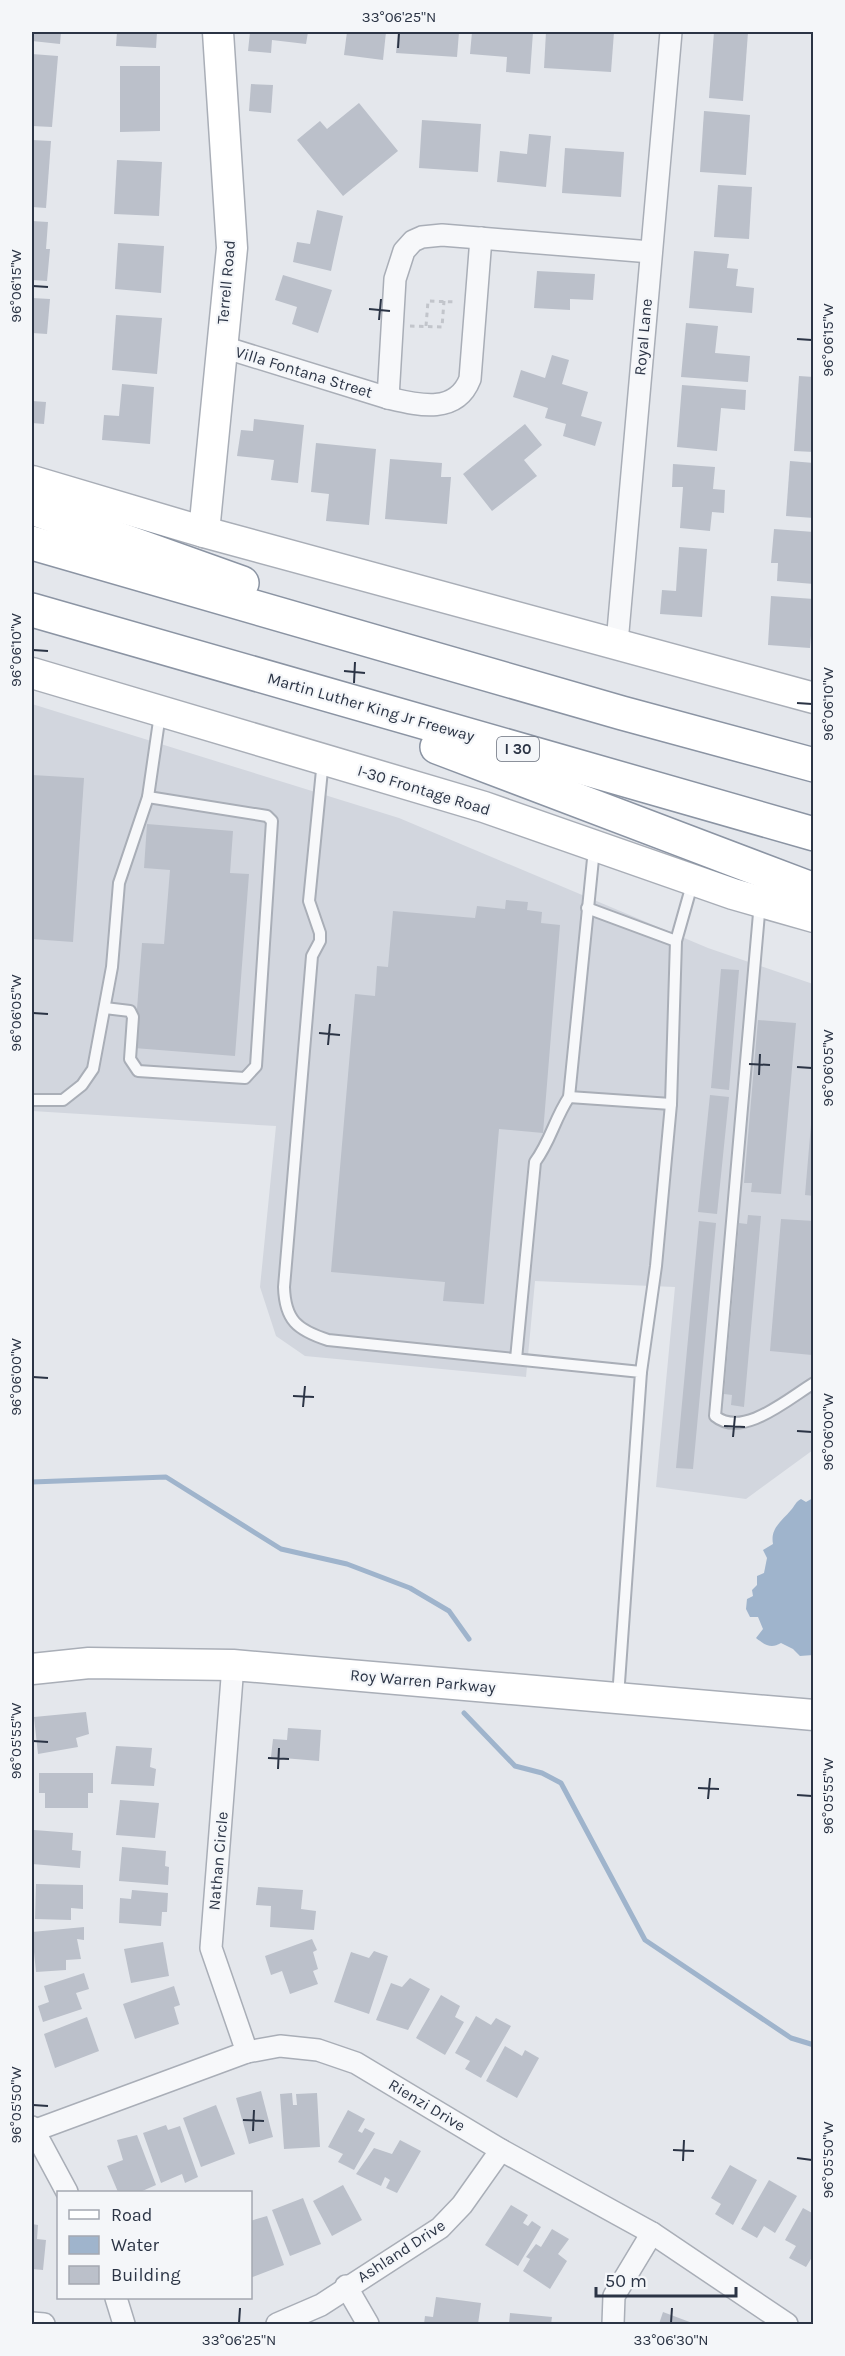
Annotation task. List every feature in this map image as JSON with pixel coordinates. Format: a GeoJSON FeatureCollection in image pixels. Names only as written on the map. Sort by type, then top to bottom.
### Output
{"type":"FeatureCollection","features":[{"type":"Feature","properties":{"kind":"highway"},"geometry":{"type":"LineString","coordinates":[[32,508],[515,682]]}},
{"type":"Feature","properties":{"kind":"highway"},"geometry":{"type":"LineString","coordinates":[[32,543],[813,765]]}},
{"type":"Feature","properties":{"kind":"highway","name":"Martin Luther King Jr Freeway"},"geometry":{"type":"LineString","coordinates":[[32,610],[813,834]]}},
{"type":"Feature","properties":{"kind":"highway"},"geometry":{"type":"LineString","coordinates":[[222,665],[813,890]]}},
{"type":"Feature","properties":{"kind":"main road","name":"Terrell Road"},"geometry":{"type":"LineString","coordinates":[[204,532],[231,248],[218,32]]}},
{"type":"Feature","properties":{"kind":"main road"},"geometry":{"type":"LineString","coordinates":[[32,481],[204,532],[813,698]]}},
{"type":"Feature","properties":{"kind":"main road","name":"I-30 Frontage Road"},"geometry":{"type":"LineString","coordinates":[[32,672],[484,807],[693,880],[813,917]]}},
{"type":"Feature","properties":{"kind":"main road","name":"Roy Warren Parkway"},"geometry":{"type":"LineString","coordinates":[[32,1669],[89,1663],[233,1665],[813,1715]]}},
{"type":"Feature","properties":{"kind":"street","name":"Royal Lane"},"geometry":{"type":"LineString","coordinates":[[617,643],[671,32]]}},
{"type":"Feature","properties":{"kind":"street","name":"Villa Fontana Street"},"geometry":{"type":"LineString","coordinates":[[388,398],[395,279],[404,251],[412,241],[422,237],[442,235],[651,252]]}},
{"type":"Feature","properties":{"kind":"street","name":"Villa Fontana Street"},"geometry":{"type":"LineString","coordinates":[[220,346],[388,398],[437,406],[448,403],[466,389],[470,379],[481,238]]}},
{"type":"Feature","properties":{"kind":"street","name":"Nathan Circle"},"geometry":{"type":"LineString","coordinates":[[233,1665],[211,1948],[247,2052]]}},
{"type":"Feature","properties":{"kind":"street","name":"Rienzi Drive"},"geometry":{"type":"LineString","coordinates":[[32,2129],[247,2052],[280,2046],[318,2050],[356,2063],[501,2150],[652,2233],[787,2325]]}},
{"type":"Feature","properties":{"kind":"street"},"geometry":{"type":"LineString","coordinates":[[32,2129],[66,2191]]}},
{"type":"Feature","properties":{"kind":"street","name":"Ashland Drive"},"geometry":{"type":"LineString","coordinates":[[277,2325],[321,2305],[346,2286],[440,2228],[462,2205],[501,2150]]}},
{"type":"Feature","properties":{"kind":"street"},"geometry":{"type":"LineString","coordinates":[[614,2325],[614,2296],[652,2233]]}},
{"type":"Feature","properties":{"kind":"street"},"geometry":{"type":"LineString","coordinates":[[346,2286],[368,2325]]}},
{"type":"Feature","properties":{"kind":"street"},"geometry":{"type":"LineString","coordinates":[[116,2299],[124,2325]]}},
{"type":"Feature","properties":{"kind":"street"},"geometry":{"type":"LineString","coordinates":[[32,2323],[45,2325]]}},
{"type":"Feature","properties":{"kind":"lane"},"geometry":{"type":"LineString","coordinates":[[32,1100],[63,1100],[82,1085],[93,1070],[105,1008],[119,883],[148,797],[160,711]]}},
{"type":"Feature","properties":{"kind":"lane"},"geometry":{"type":"LineString","coordinates":[[323,760],[309,901],[320,933],[320,942],[312,956],[284,1287],[285,1306],[291,1319],[305,1332],[328,1340],[641,1372]]}},
{"type":"Feature","properties":{"kind":"lane"},"geometry":{"type":"LineString","coordinates":[[105,1008],[130,1011],[133,1017],[130,1059],[138,1071],[245,1078],[256,1066],[272,820],[267,816],[148,797]]}},
{"type":"Feature","properties":{"kind":"lane"},"geometry":{"type":"LineString","coordinates":[[516,1359],[535,1162],[548,1144],[554,1119],[569,1097],[594,846]]}},
{"type":"Feature","properties":{"kind":"lane"},"geometry":{"type":"LineString","coordinates":[[618,1698],[641,1372],[656,1266],[671,1104],[676,941],[693,880]]}},
{"type":"Feature","properties":{"kind":"lane"},"geometry":{"type":"LineString","coordinates":[[760,902],[715,1416],[722,1422],[735,1424],[753,1419],[813,1383]]}},
{"type":"Feature","properties":{"kind":"lane"},"geometry":{"type":"LineString","coordinates":[[587,908],[676,941]]}},
{"type":"Feature","properties":{"kind":"lane"},"geometry":{"type":"LineString","coordinates":[[569,1097],[671,1104]]}},
{"type":"Feature","properties":{"kind":"path"},"geometry":{"type":"LineString","coordinates":[[426,327],[428,301],[476,303]]}},
{"type":"Feature","properties":{"kind":"path"},"geometry":{"type":"LineString","coordinates":[[394,325],[442,327],[444,302]]}},
{"type":"Feature","properties":{"kind":"shaded area"},"geometry":{"type":"Polygon","coordinates":[[[32,704],[399,818],[708,948],[813,984],[813,1450],[746,1499],[656,1487],[675,1287],[535,1281],[526,1377],[305,1356],[276,1336],[260,1287],[276,1126],[32,1111],[32,704]]]}},
{"type":"Feature","properties":{"kind":"water"},"geometry":{"type":"Polygon","coordinates":[[[813,1498],[813,1655],[800,1656],[793,1649],[781,1643],[774,1646],[768,1645],[756,1638],[763,1629],[758,1617],[750,1617],[746,1609],[747,1599],[753,1596],[752,1590],[757,1585],[757,1576],[764,1573],[767,1558],[763,1550],[773,1544],[775,1529],[797,1501],[801,1499],[806,1502],[813,1498]]]}},
{"type":"Feature","properties":{"kind":"building"},"geometry":{"type":"Polygon","coordinates":[[[32,32],[61,32],[60,44],[32,41],[32,32]]]}},
{"type":"Feature","properties":{"kind":"building"},"geometry":{"type":"Polygon","coordinates":[[[117,32],[157,32],[156,48],[116,46],[117,32]]]}},
{"type":"Feature","properties":{"kind":"building"},"geometry":{"type":"Polygon","coordinates":[[[250,32],[308,32],[306,44],[272,40],[271,53],[248,51],[250,32]]]}},
{"type":"Feature","properties":{"kind":"building"},"geometry":{"type":"Polygon","coordinates":[[[347,32],[386,32],[383,60],[344,55],[347,32]]]}},
{"type":"Feature","properties":{"kind":"building"},"geometry":{"type":"Polygon","coordinates":[[[398,32],[459,32],[457,57],[396,53],[398,32]]]}},
{"type":"Feature","properties":{"kind":"building"},"geometry":{"type":"Polygon","coordinates":[[[472,32],[533,32],[530,74],[506,72],[507,57],[470,54],[472,32]]]}},
{"type":"Feature","properties":{"kind":"building"},"geometry":{"type":"Polygon","coordinates":[[[546,32],[614,32],[611,72],[544,68],[546,32]]]}},
{"type":"Feature","properties":{"kind":"building"},"geometry":{"type":"Polygon","coordinates":[[[714,32],[748,32],[743,101],[709,98],[714,32]]]}},
{"type":"Feature","properties":{"kind":"building"},"geometry":{"type":"Polygon","coordinates":[[[32,54],[58,56],[52,127],[32,126],[32,54]]]}},
{"type":"Feature","properties":{"kind":"building"},"geometry":{"type":"Polygon","coordinates":[[[120,66],[160,66],[160,131],[120,132],[120,66]]]}},
{"type":"Feature","properties":{"kind":"building"},"geometry":{"type":"Polygon","coordinates":[[[251,84],[273,85],[271,113],[249,111],[251,84]]]}},
{"type":"Feature","properties":{"kind":"building"},"geometry":{"type":"Polygon","coordinates":[[[359,103],[398,151],[343,196],[297,140],[320,121],[327,129],[359,103]]]}},
{"type":"Feature","properties":{"kind":"building"},"geometry":{"type":"Polygon","coordinates":[[[704,111],[750,115],[746,175],[700,172],[704,111]]]}},
{"type":"Feature","properties":{"kind":"building"},"geometry":{"type":"Polygon","coordinates":[[[422,120],[481,124],[478,172],[419,168],[422,120]]]}},
{"type":"Feature","properties":{"kind":"building"},"geometry":{"type":"Polygon","coordinates":[[[529,134],[551,136],[546,187],[497,182],[500,151],[527,154],[529,134]]]}},
{"type":"Feature","properties":{"kind":"building"},"geometry":{"type":"Polygon","coordinates":[[[32,140],[51,141],[46,208],[32,207],[32,140]]]}},
{"type":"Feature","properties":{"kind":"building"},"geometry":{"type":"Polygon","coordinates":[[[565,148],[624,152],[621,197],[562,193],[565,148]]]}},
{"type":"Feature","properties":{"kind":"building"},"geometry":{"type":"Polygon","coordinates":[[[117,160],[162,162],[159,216],[114,214],[117,160]]]}},
{"type":"Feature","properties":{"kind":"building"},"geometry":{"type":"Polygon","coordinates":[[[718,185],[752,187],[749,239],[714,237],[718,185]]]}},
{"type":"Feature","properties":{"kind":"building"},"geometry":{"type":"Polygon","coordinates":[[[317,210],[343,216],[331,271],[293,262],[297,242],[310,244],[317,210]]]}},
{"type":"Feature","properties":{"kind":"building"},"geometry":{"type":"Polygon","coordinates":[[[32,221],[48,222],[46,249],[50,249],[47,281],[32,280],[32,221]]]}},
{"type":"Feature","properties":{"kind":"building"},"geometry":{"type":"Polygon","coordinates":[[[118,243],[164,246],[161,293],[115,289],[118,243]]]}},
{"type":"Feature","properties":{"kind":"building"},"geometry":{"type":"Polygon","coordinates":[[[694,251],[729,254],[727,268],[738,269],[736,286],[754,288],[752,313],[689,308],[694,251]]]}},
{"type":"Feature","properties":{"kind":"building"},"geometry":{"type":"Polygon","coordinates":[[[537,271],[595,274],[593,300],[570,299],[570,310],[534,308],[537,271]]]}},
{"type":"Feature","properties":{"kind":"building"},"geometry":{"type":"Polygon","coordinates":[[[283,275],[332,290],[318,333],[292,324],[297,307],[275,300],[283,275]]]}},
{"type":"Feature","properties":{"kind":"building"},"geometry":{"type":"Polygon","coordinates":[[[32,298],[50,299],[47,334],[32,333],[32,298]]]}},
{"type":"Feature","properties":{"kind":"building"},"geometry":{"type":"Polygon","coordinates":[[[116,315],[162,318],[157,374],[112,370],[116,315]]]}},
{"type":"Feature","properties":{"kind":"building"},"geometry":{"type":"Polygon","coordinates":[[[686,323],[718,326],[715,353],[750,356],[748,382],[681,377],[686,323]]]}},
{"type":"Feature","properties":{"kind":"building"},"geometry":{"type":"Polygon","coordinates":[[[552,355],[569,360],[562,384],[588,392],[581,416],[602,422],[595,446],[563,436],[566,424],[545,418],[548,408],[513,397],[521,370],[545,378],[552,355]]]}},
{"type":"Feature","properties":{"kind":"building"},"geometry":{"type":"Polygon","coordinates":[[[799,376],[814,377],[814,452],[794,451],[799,376]]]}},
{"type":"Feature","properties":{"kind":"building"},"geometry":{"type":"Polygon","coordinates":[[[122,384],[154,387],[150,444],[102,440],[104,415],[119,416],[122,384]]]}},
{"type":"Feature","properties":{"kind":"building"},"geometry":{"type":"Polygon","coordinates":[[[682,385],[746,390],[745,410],[721,408],[717,451],[677,447],[682,385]]]}},
{"type":"Feature","properties":{"kind":"building"},"geometry":{"type":"Polygon","coordinates":[[[32,401],[46,402],[44,424],[32,423],[32,401]]]}},
{"type":"Feature","properties":{"kind":"building"},"geometry":{"type":"Polygon","coordinates":[[[254,419],[304,425],[298,483],[271,480],[274,460],[237,456],[241,430],[253,431],[254,419]]]}},
{"type":"Feature","properties":{"kind":"building"},"geometry":{"type":"Polygon","coordinates":[[[525,424],[542,445],[524,460],[537,476],[492,511],[463,474],[525,424]]]}},
{"type":"Feature","properties":{"kind":"building"},"geometry":{"type":"Polygon","coordinates":[[[316,443],[376,449],[369,525],[326,521],[329,494],[311,492],[316,443]]]}},
{"type":"Feature","properties":{"kind":"building"},"geometry":{"type":"Polygon","coordinates":[[[390,459],[442,463],[441,477],[451,477],[447,524],[385,519],[390,459]]]}},
{"type":"Feature","properties":{"kind":"building"},"geometry":{"type":"Polygon","coordinates":[[[790,461],[814,463],[814,518],[786,516],[790,461]]]}},
{"type":"Feature","properties":{"kind":"building"},"geometry":{"type":"Polygon","coordinates":[[[673,464],[715,467],[713,489],[725,490],[724,513],[712,512],[710,531],[680,528],[683,487],[672,487],[673,464]]]}},
{"type":"Feature","properties":{"kind":"building"},"geometry":{"type":"Polygon","coordinates":[[[774,529],[814,532],[814,584],[777,581],[778,563],[771,563],[774,529]]]}},
{"type":"Feature","properties":{"kind":"building"},"geometry":{"type":"Polygon","coordinates":[[[679,547],[707,549],[702,617],[660,614],[662,590],[676,591],[679,547]]]}},
{"type":"Feature","properties":{"kind":"building"},"geometry":{"type":"Polygon","coordinates":[[[771,596],[814,599],[810,648],[768,645],[771,596]]]}},
{"type":"Feature","properties":{"kind":"building"},"geometry":{"type":"Polygon","coordinates":[[[32,775],[84,778],[73,942],[32,939],[32,775]]]}},
{"type":"Feature","properties":{"kind":"building"},"geometry":{"type":"Polygon","coordinates":[[[147,824],[233,831],[230,873],[249,874],[235,1056],[134,1048],[142,943],[164,944],[170,870],[144,868],[147,824]]]}},
{"type":"Feature","properties":{"kind":"building"},"geometry":{"type":"Polygon","coordinates":[[[506,900],[528,902],[527,910],[542,912],[541,923],[560,925],[543,1133],[499,1129],[484,1304],[443,1301],[445,1282],[331,1272],[355,994],[375,996],[377,966],[388,967],[393,911],[475,918],[477,906],[505,909],[506,900]]]}},
{"type":"Feature","properties":{"kind":"building"},"geometry":{"type":"Polygon","coordinates":[[[721,969],[739,970],[729,1090],[711,1088],[721,969]]]}},
{"type":"Feature","properties":{"kind":"building"},"geometry":{"type":"Polygon","coordinates":[[[758,1020],[796,1023],[781,1194],[751,1192],[752,1183],[744,1183],[758,1020]]]}},
{"type":"Feature","properties":{"kind":"building"},"geometry":{"type":"Polygon","coordinates":[[[710,1095],[729,1097],[717,1214],[698,1212],[710,1095]]]}},
{"type":"Feature","properties":{"kind":"building"},"geometry":{"type":"Polygon","coordinates":[[[812,1113],[814,1113],[814,1196],[805,1195],[812,1113]]]}},
{"type":"Feature","properties":{"kind":"building"},"geometry":{"type":"Polygon","coordinates":[[[748,1215],[761,1216],[744,1407],[731,1405],[732,1395],[724,1394],[739,1223],[747,1224],[748,1215]]]}},
{"type":"Feature","properties":{"kind":"building"},"geometry":{"type":"Polygon","coordinates":[[[781,1219],[814,1221],[812,1355],[770,1351],[781,1219]]]}},
{"type":"Feature","properties":{"kind":"building"},"geometry":{"type":"Polygon","coordinates":[[[699,1221],[716,1223],[693,1469],[676,1468],[699,1221]]]}},
{"type":"Feature","properties":{"kind":"building"},"geometry":{"type":"Polygon","coordinates":[[[86,1712],[89,1734],[76,1738],[78,1747],[38,1754],[34,1717],[86,1712]]]}},
{"type":"Feature","properties":{"kind":"building"},"geometry":{"type":"Polygon","coordinates":[[[288,1728],[321,1730],[319,1761],[271,1757],[273,1739],[287,1740],[288,1728]]]}},
{"type":"Feature","properties":{"kind":"building"},"geometry":{"type":"Polygon","coordinates":[[[116,1746],[152,1748],[150,1767],[156,1769],[154,1786],[111,1784],[116,1746]]]}},
{"type":"Feature","properties":{"kind":"building"},"geometry":{"type":"Polygon","coordinates":[[[39,1773],[93,1773],[93,1793],[88,1793],[88,1808],[45,1808],[45,1793],[39,1793],[39,1773]]]}},
{"type":"Feature","properties":{"kind":"building"},"geometry":{"type":"Polygon","coordinates":[[[120,1800],[159,1803],[155,1838],[116,1835],[120,1800]]]}},
{"type":"Feature","properties":{"kind":"building"},"geometry":{"type":"Polygon","coordinates":[[[34,1830],[73,1833],[72,1850],[81,1851],[80,1868],[32,1864],[34,1830]]]}},
{"type":"Feature","properties":{"kind":"building"},"geometry":{"type":"Polygon","coordinates":[[[122,1847],[166,1851],[165,1866],[169,1867],[168,1885],[119,1881],[122,1847]]]}},
{"type":"Feature","properties":{"kind":"building"},"geometry":{"type":"Polygon","coordinates":[[[36,1884],[83,1885],[83,1909],[71,1908],[71,1920],[35,1919],[36,1884]]]}},
{"type":"Feature","properties":{"kind":"building"},"geometry":{"type":"Polygon","coordinates":[[[258,1887],[303,1890],[301,1909],[316,1911],[314,1930],[270,1927],[271,1906],[256,1905],[258,1887]]]}},
{"type":"Feature","properties":{"kind":"building"},"geometry":{"type":"Polygon","coordinates":[[[132,1890],[168,1893],[167,1912],[162,1912],[161,1926],[119,1923],[120,1898],[131,1899],[132,1890]]]}},
{"type":"Feature","properties":{"kind":"building"},"geometry":{"type":"Polygon","coordinates":[[[84,1927],[84,1940],[77,1939],[81,1959],[66,1960],[66,1970],[36,1972],[32,1932],[84,1927]]]}},
{"type":"Feature","properties":{"kind":"building"},"geometry":{"type":"Polygon","coordinates":[[[312,1939],[317,1950],[313,1952],[318,1969],[313,1971],[318,1984],[290,1994],[282,1971],[271,1975],[265,1956],[312,1939]]]}},
{"type":"Feature","properties":{"kind":"building"},"geometry":{"type":"Polygon","coordinates":[[[163,1942],[169,1976],[131,1983],[124,1949],[163,1942]]]}},
{"type":"Feature","properties":{"kind":"building"},"geometry":{"type":"Polygon","coordinates":[[[374,1951],[388,1956],[369,2014],[334,2002],[351,1952],[369,1958],[374,1951]]]}},
{"type":"Feature","properties":{"kind":"building"},"geometry":{"type":"Polygon","coordinates":[[[84,1973],[89,1989],[76,1993],[82,2009],[43,2022],[38,2006],[49,2002],[44,1986],[84,1973]]]}},
{"type":"Feature","properties":{"kind":"building"},"geometry":{"type":"Polygon","coordinates":[[[410,1978],[430,1989],[408,2030],[376,2020],[391,1983],[402,1987],[410,1978]]]}},
{"type":"Feature","properties":{"kind":"building"},"geometry":{"type":"Polygon","coordinates":[[[174,1986],[180,2005],[174,2007],[179,2024],[135,2039],[123,2004],[174,1986]]]}},
{"type":"Feature","properties":{"kind":"building"},"geometry":{"type":"Polygon","coordinates":[[[441,1995],[460,2006],[455,2017],[464,2022],[445,2055],[416,2038],[441,1995]]]}},
{"type":"Feature","properties":{"kind":"building"},"geometry":{"type":"Polygon","coordinates":[[[476,2016],[491,2025],[496,2018],[511,2026],[481,2078],[465,2069],[470,2061],[455,2053],[476,2016]]]}},
{"type":"Feature","properties":{"kind":"building"},"geometry":{"type":"Polygon","coordinates":[[[87,2017],[99,2051],[55,2068],[44,2034],[87,2017]]]}},
{"type":"Feature","properties":{"kind":"building"},"geometry":{"type":"Polygon","coordinates":[[[505,2046],[522,2056],[525,2050],[539,2058],[517,2098],[486,2081],[505,2046]]]}},
{"type":"Feature","properties":{"kind":"building"},"geometry":{"type":"Polygon","coordinates":[[[261,2091],[273,2137],[249,2144],[236,2098],[261,2091]]]}},
{"type":"Feature","properties":{"kind":"building"},"geometry":{"type":"Polygon","coordinates":[[[292,2093],[293,2105],[297,2105],[296,2094],[317,2093],[320,2147],[284,2149],[280,2094],[292,2093]]]}},
{"type":"Feature","properties":{"kind":"building"},"geometry":{"type":"Polygon","coordinates":[[[216,2105],[235,2154],[201,2167],[183,2118],[216,2105]]]}},
{"type":"Feature","properties":{"kind":"building"},"geometry":{"type":"Polygon","coordinates":[[[348,2110],[365,2119],[358,2131],[362,2133],[365,2128],[375,2133],[354,2170],[338,2162],[343,2154],[328,2147],[348,2110]]]}},
{"type":"Feature","properties":{"kind":"building"},"geometry":{"type":"Polygon","coordinates":[[[166,2125],[168,2130],[180,2126],[198,2177],[185,2183],[182,2174],[161,2183],[143,2133],[166,2125]]]}},
{"type":"Feature","properties":{"kind":"building"},"geometry":{"type":"Polygon","coordinates":[[[137,2135],[156,2185],[142,2191],[118,2191],[107,2166],[123,2160],[117,2140],[137,2135]]]}},
{"type":"Feature","properties":{"kind":"building"},"geometry":{"type":"Polygon","coordinates":[[[400,2140],[421,2151],[397,2193],[386,2188],[390,2180],[385,2177],[381,2186],[356,2174],[374,2148],[392,2154],[400,2140]]]}},
{"type":"Feature","properties":{"kind":"building"},"geometry":{"type":"Polygon","coordinates":[[[730,2165],[757,2180],[733,2225],[715,2214],[721,2204],[711,2198],[730,2165]]]}},
{"type":"Feature","properties":{"kind":"building"},"geometry":{"type":"Polygon","coordinates":[[[769,2180],[797,2196],[775,2233],[764,2226],[757,2238],[741,2229],[769,2180]]]}},
{"type":"Feature","properties":{"kind":"building"},"geometry":{"type":"Polygon","coordinates":[[[343,2185],[362,2220],[332,2236],[313,2201],[343,2185]]]}},
{"type":"Feature","properties":{"kind":"building"},"geometry":{"type":"Polygon","coordinates":[[[303,2198],[321,2244],[290,2256],[272,2210],[303,2198]]]}},
{"type":"Feature","properties":{"kind":"building"},"geometry":{"type":"Polygon","coordinates":[[[511,2205],[528,2215],[523,2223],[528,2226],[532,2221],[541,2227],[518,2266],[485,2245],[511,2205]]]}},
{"type":"Feature","properties":{"kind":"building"},"geometry":{"type":"Polygon","coordinates":[[[803,2208],[814,2214],[814,2254],[806,2267],[789,2258],[796,2246],[785,2240],[803,2208]]]}},
{"type":"Feature","properties":{"kind":"building"},"geometry":{"type":"Polygon","coordinates":[[[267,2216],[284,2265],[252,2277],[252,2220],[267,2216]]]}},
{"type":"Feature","properties":{"kind":"building"},"geometry":{"type":"Polygon","coordinates":[[[32,2224],[38,2225],[37,2239],[46,2240],[43,2270],[32,2269],[32,2224]]]}},
{"type":"Feature","properties":{"kind":"building"},"geometry":{"type":"Polygon","coordinates":[[[552,2229],[569,2239],[558,2254],[567,2261],[550,2289],[523,2271],[530,2259],[526,2257],[536,2244],[541,2247],[552,2229]]]}},
{"type":"Feature","properties":{"kind":"building"},"geometry":{"type":"Polygon","coordinates":[[[436,2297],[481,2303],[478,2324],[424,2324],[425,2316],[433,2317],[436,2297]]]}},
{"type":"Feature","properties":{"kind":"building"},"geometry":{"type":"Polygon","coordinates":[[[663,2312],[695,2324],[659,2324],[663,2312]]]}},
{"type":"Feature","properties":{"kind":"building"},"geometry":{"type":"Polygon","coordinates":[[[510,2313],[552,2317],[551,2324],[509,2324],[510,2313]]]}},
{"type":"Feature","properties":{"kind":"waterway"},"geometry":{"type":"LineString","coordinates":[[32,1482],[166,1477],[281,1549],[347,1564],[410,1588],[449,1611],[469,1639]]}},
{"type":"Feature","properties":{"kind":"waterway"},"geometry":{"type":"LineString","coordinates":[[464,1713],[515,1766],[542,1773],[561,1783],[645,1940],[791,2038],[814,2045]]}}]}
